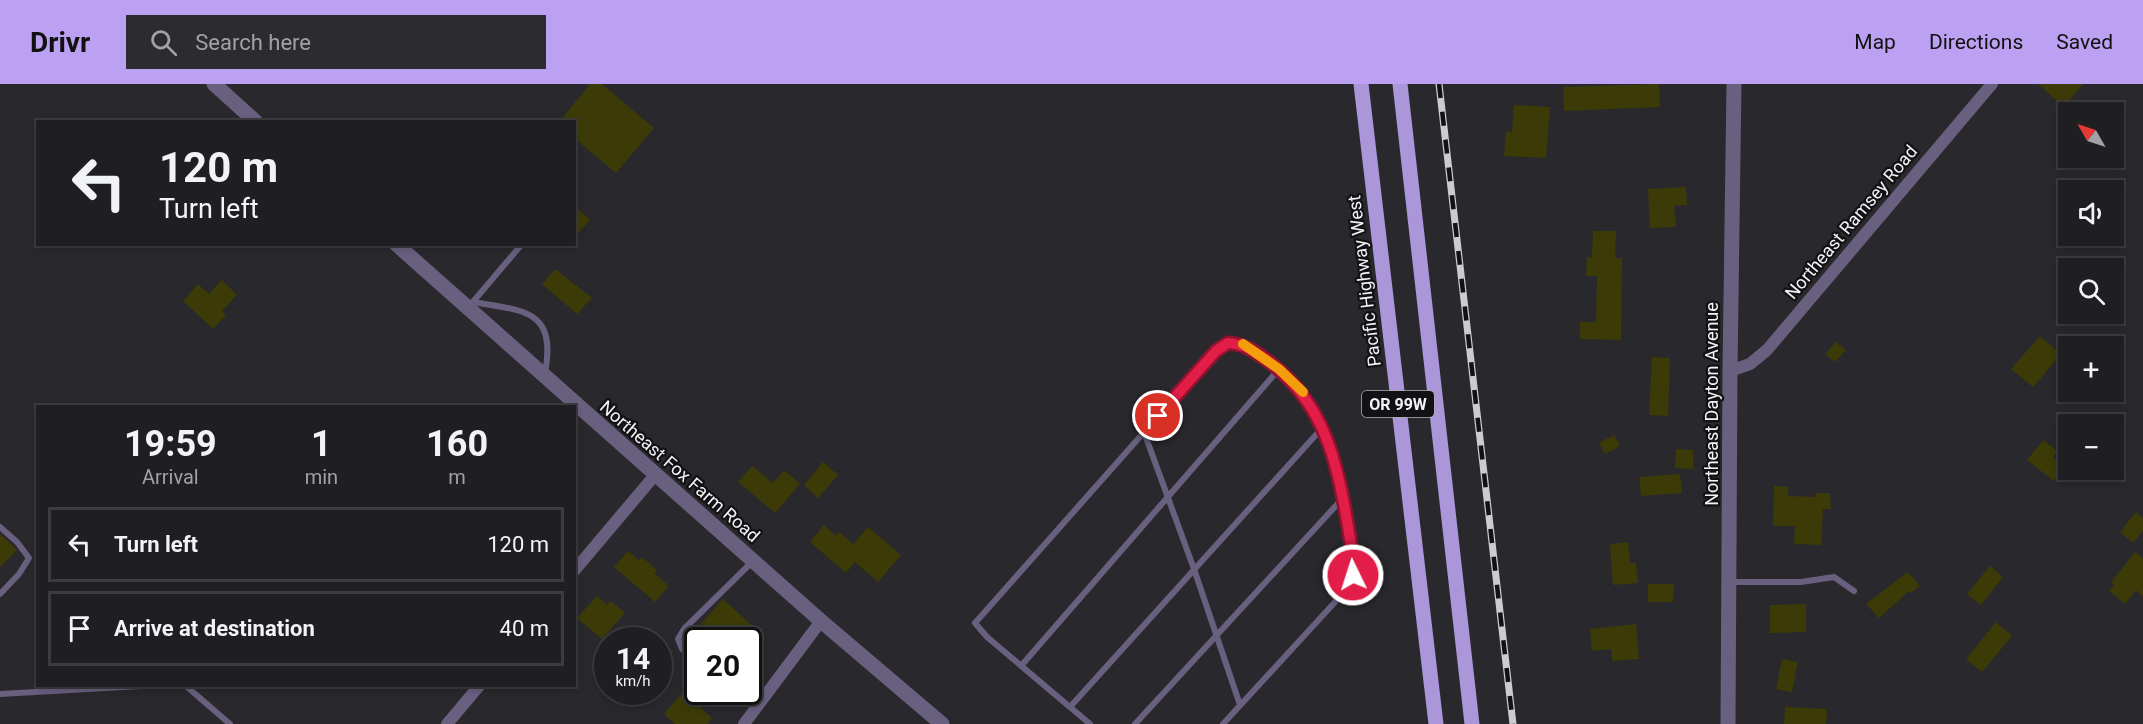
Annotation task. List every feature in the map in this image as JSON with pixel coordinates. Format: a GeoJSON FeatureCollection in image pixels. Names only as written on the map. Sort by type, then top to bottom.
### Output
{"type":"FeatureCollection","features":[{"type":"Feature","properties":{"kind":"main road","name":"Pacific Highway West"},"geometry":{"type":"LineString","coordinates":[[1361,84],[1436,724]]}},
{"type":"Feature","properties":{"kind":"main road","name":"OR 99W"},"geometry":{"type":"LineString","coordinates":[[1400,84],[1472,724]]}},
{"type":"Feature","properties":{"kind":"street"},"geometry":{"type":"LineString","coordinates":[[214,84],[254,120]]}},
{"type":"Feature","properties":{"kind":"street","name":"Northeast Dayton Avenue"},"geometry":{"type":"LineString","coordinates":[[1728,724],[1734,84]]}},
{"type":"Feature","properties":{"kind":"street","name":"Northeast Ramsey Road"},"geometry":{"type":"LineString","coordinates":[[1730,371],[1750,364],[1767,350],[1992,84]]}},
{"type":"Feature","properties":{"kind":"street","name":"Northeast Fox Farm Road"},"geometry":{"type":"LineString","coordinates":[[398,246],[470,305],[576,405]]}},
{"type":"Feature","properties":{"kind":"street","name":"Northeast Fox Farm Road"},"geometry":{"type":"LineString","coordinates":[[576,405],[942,724]]}},
{"type":"Feature","properties":{"kind":"street"},"geometry":{"type":"LineString","coordinates":[[576,569],[655,475]]}},
{"type":"Feature","properties":{"kind":"street"},"geometry":{"type":"LineString","coordinates":[[762,700],[821,621]]}},
{"type":"Feature","properties":{"kind":"street"},"geometry":{"type":"LineString","coordinates":[[447,724],[478,687]]}},
{"type":"Feature","properties":{"kind":"street"},"geometry":{"type":"LineString","coordinates":[[744,724],[758,705]]}},
{"type":"Feature","properties":{"kind":"lane"},"geometry":{"type":"LineString","coordinates":[[470,305],[520,246]]}},
{"type":"Feature","properties":{"kind":"lane"},"geometry":{"type":"LineString","coordinates":[[470,305],[524,311],[533,315],[543,327],[549,351],[544,377]]}},
{"type":"Feature","properties":{"kind":"lane"},"geometry":{"type":"LineString","coordinates":[[1090,724],[987,637],[975,623],[1216,351],[1228,343],[1243,344],[1279,369],[1302,392],[1323,427],[1343,498],[1354,563],[1353,575],[1347,590],[1223,724]]}},
{"type":"Feature","properties":{"kind":"lane"},"geometry":{"type":"LineString","coordinates":[[1021,666],[1279,369]]}},
{"type":"Feature","properties":{"kind":"lane"},"geometry":{"type":"LineString","coordinates":[[1070,707],[1323,427]]}},
{"type":"Feature","properties":{"kind":"lane"},"geometry":{"type":"LineString","coordinates":[[1144,432],[1240,705]]}},
{"type":"Feature","properties":{"kind":"lane"},"geometry":{"type":"LineString","coordinates":[[1135,724],[1343,498]]}},
{"type":"Feature","properties":{"kind":"lane"},"geometry":{"type":"LineString","coordinates":[[0,527],[17,542],[29,558],[19,574],[0,594]]}},
{"type":"Feature","properties":{"kind":"lane"},"geometry":{"type":"LineString","coordinates":[[686,627],[753,561]]}},
{"type":"Feature","properties":{"kind":"lane"},"geometry":{"type":"LineString","coordinates":[[1729,582],[1801,582],[1834,577],[1854,591]]}},
{"type":"Feature","properties":{"kind":"lane"},"geometry":{"type":"LineString","coordinates":[[684,629],[678,639],[684,651]]}},
{"type":"Feature","properties":{"kind":"lane"},"geometry":{"type":"LineString","coordinates":[[0,694],[123,687]]}},
{"type":"Feature","properties":{"kind":"lane"},"geometry":{"type":"LineString","coordinates":[[187,687],[230,724]]}},
{"type":"Feature","properties":{"kind":"building"},"geometry":{"type":"Polygon","coordinates":[[[590,84],[602,84],[654,128],[616,173],[576,140],[576,120],[561,120],[590,84]]]}},
{"type":"Feature","properties":{"kind":"building"},"geometry":{"type":"Polygon","coordinates":[[[1659,84],[1660,107],[1564,111],[1563,87],[1659,84]]]}},
{"type":"Feature","properties":{"kind":"building"},"geometry":{"type":"Polygon","coordinates":[[[2038,84],[2083,84],[2068,102],[2058,102],[2038,84]]]}},
{"type":"Feature","properties":{"kind":"building"},"geometry":{"type":"Polygon","coordinates":[[[1514,105],[1550,107],[1546,158],[1504,156],[1506,131],[1512,132],[1514,105]]]}},
{"type":"Feature","properties":{"kind":"building"},"geometry":{"type":"Polygon","coordinates":[[[1686,187],[1687,205],[1674,206],[1676,227],[1650,228],[1648,189],[1686,187]]]}},
{"type":"Feature","properties":{"kind":"building"},"geometry":{"type":"Polygon","coordinates":[[[576,208],[590,220],[576,236],[576,208]]]}},
{"type":"Feature","properties":{"kind":"building"},"geometry":{"type":"Polygon","coordinates":[[[1593,231],[1616,231],[1615,258],[1622,258],[1621,340],[1580,339],[1580,322],[1596,322],[1597,276],[1586,276],[1587,257],[1592,257],[1593,231]]]}},
{"type":"Feature","properties":{"kind":"building"},"geometry":{"type":"Polygon","coordinates":[[[555,269],[592,298],[577,314],[542,284],[555,269]]]}},
{"type":"Feature","properties":{"kind":"building"},"geometry":{"type":"Polygon","coordinates":[[[222,280],[237,295],[222,311],[226,315],[213,329],[183,301],[198,284],[209,294],[222,280]]]}},
{"type":"Feature","properties":{"kind":"building"},"geometry":{"type":"Polygon","coordinates":[[[2040,336],[2058,351],[2058,358],[2033,387],[2011,369],[2040,336]]]}},
{"type":"Feature","properties":{"kind":"building"},"geometry":{"type":"Polygon","coordinates":[[[1836,342],[1846,350],[1835,362],[1825,354],[1836,342]]]}},
{"type":"Feature","properties":{"kind":"building"},"geometry":{"type":"Polygon","coordinates":[[[1652,357],[1670,358],[1668,416],[1649,415],[1652,357]]]}},
{"type":"Feature","properties":{"kind":"building"},"geometry":{"type":"Polygon","coordinates":[[[1614,435],[1620,446],[1605,454],[1599,443],[1614,435]]]}},
{"type":"Feature","properties":{"kind":"building"},"geometry":{"type":"Polygon","coordinates":[[[2043,440],[2057,451],[2053,457],[2058,461],[2058,476],[2054,481],[2027,460],[2043,440]]]}},
{"type":"Feature","properties":{"kind":"building"},"geometry":{"type":"Polygon","coordinates":[[[1676,449],[1693,450],[1693,469],[1675,468],[1676,449]]]}},
{"type":"Feature","properties":{"kind":"building"},"geometry":{"type":"Polygon","coordinates":[[[823,462],[838,475],[818,498],[804,485],[823,462]]]}},
{"type":"Feature","properties":{"kind":"building"},"geometry":{"type":"Polygon","coordinates":[[[752,466],[773,483],[784,470],[800,484],[775,513],[738,482],[752,466]]]}},
{"type":"Feature","properties":{"kind":"building"},"geometry":{"type":"Polygon","coordinates":[[[1680,474],[1682,493],[1641,496],[1639,477],[1680,474]]]}},
{"type":"Feature","properties":{"kind":"building"},"geometry":{"type":"Polygon","coordinates":[[[1774,486],[1788,487],[1788,496],[1816,497],[1816,493],[1830,493],[1831,509],[1823,509],[1821,545],[1794,544],[1795,526],[1773,526],[1774,486]]]}},
{"type":"Feature","properties":{"kind":"building"},"geometry":{"type":"Polygon","coordinates":[[[2136,512],[2143,518],[2143,531],[2133,543],[2120,532],[2136,512]]]}},
{"type":"Feature","properties":{"kind":"building"},"geometry":{"type":"Polygon","coordinates":[[[824,525],[836,536],[839,532],[853,544],[868,527],[901,555],[878,582],[855,562],[846,573],[810,542],[824,525]]]}},
{"type":"Feature","properties":{"kind":"building"},"geometry":{"type":"Polygon","coordinates":[[[0,534],[17,550],[0,567],[0,534]]]}},
{"type":"Feature","properties":{"kind":"building"},"geometry":{"type":"Polygon","coordinates":[[[1628,542],[1630,563],[1636,563],[1638,583],[1613,585],[1610,544],[1628,542]]]}},
{"type":"Feature","properties":{"kind":"building"},"geometry":{"type":"Polygon","coordinates":[[[628,551],[639,560],[642,557],[657,570],[654,573],[669,586],[655,602],[614,567],[628,551]]]}},
{"type":"Feature","properties":{"kind":"building"},"geometry":{"type":"Polygon","coordinates":[[[2135,552],[2143,558],[2143,596],[2136,590],[2125,604],[2109,591],[2114,585],[2111,582],[2135,552]]]}},
{"type":"Feature","properties":{"kind":"building"},"geometry":{"type":"Polygon","coordinates":[[[1990,566],[2003,577],[1981,605],[1967,594],[1990,566]]]}},
{"type":"Feature","properties":{"kind":"building"},"geometry":{"type":"Polygon","coordinates":[[[1908,572],[1920,586],[1911,593],[1909,591],[1879,618],[1866,604],[1908,572]]]}},
{"type":"Feature","properties":{"kind":"building"},"geometry":{"type":"Polygon","coordinates":[[[1648,584],[1674,584],[1673,602],[1648,602],[1648,584]]]}},
{"type":"Feature","properties":{"kind":"building"},"geometry":{"type":"Polygon","coordinates":[[[597,596],[607,605],[611,601],[625,613],[613,627],[594,627],[594,632],[577,618],[597,596]]]}},
{"type":"Feature","properties":{"kind":"building"},"geometry":{"type":"Polygon","coordinates":[[[723,599],[753,627],[704,627],[701,624],[723,599]]]}},
{"type":"Feature","properties":{"kind":"building"},"geometry":{"type":"Polygon","coordinates":[[[1806,604],[1806,632],[1770,633],[1770,605],[1806,604]]]}},
{"type":"Feature","properties":{"kind":"building"},"geometry":{"type":"Polygon","coordinates":[[[1996,622],[2012,636],[1982,672],[1966,659],[1996,622]]]}},
{"type":"Feature","properties":{"kind":"building"},"geometry":{"type":"Polygon","coordinates":[[[1636,624],[1639,659],[1612,661],[1611,649],[1592,651],[1590,629],[1636,624]]]}},
{"type":"Feature","properties":{"kind":"building"},"geometry":{"type":"Polygon","coordinates":[[[1782,659],[1798,662],[1792,692],[1776,689],[1782,659]]]}},
{"type":"Feature","properties":{"kind":"building"},"geometry":{"type":"Polygon","coordinates":[[[683,692],[684,705],[698,705],[712,718],[707,724],[675,724],[664,714],[683,692]]]}},
{"type":"Feature","properties":{"kind":"building"},"geometry":{"type":"Polygon","coordinates":[[[1785,707],[1827,709],[1826,724],[1784,724],[1785,707]]]}},
{"type":"Feature","properties":{"kind":"railway"},"geometry":{"type":"LineString","coordinates":[[1439,84],[1513,724]]}},
{"type":"Feature","properties":{"kind":"slow traffic"},"geometry":{"type":"LineString","coordinates":[[1243,344],[1279,369],[1303,392]]}},
{"type":"Feature","properties":{"kind":"route"},"geometry":{"type":"LineString","coordinates":[[1158,416],[1216,351],[1228,343],[1243,344],[1279,369],[1302,392],[1323,427],[1343,498],[1354,563],[1353,575]]}}]}
